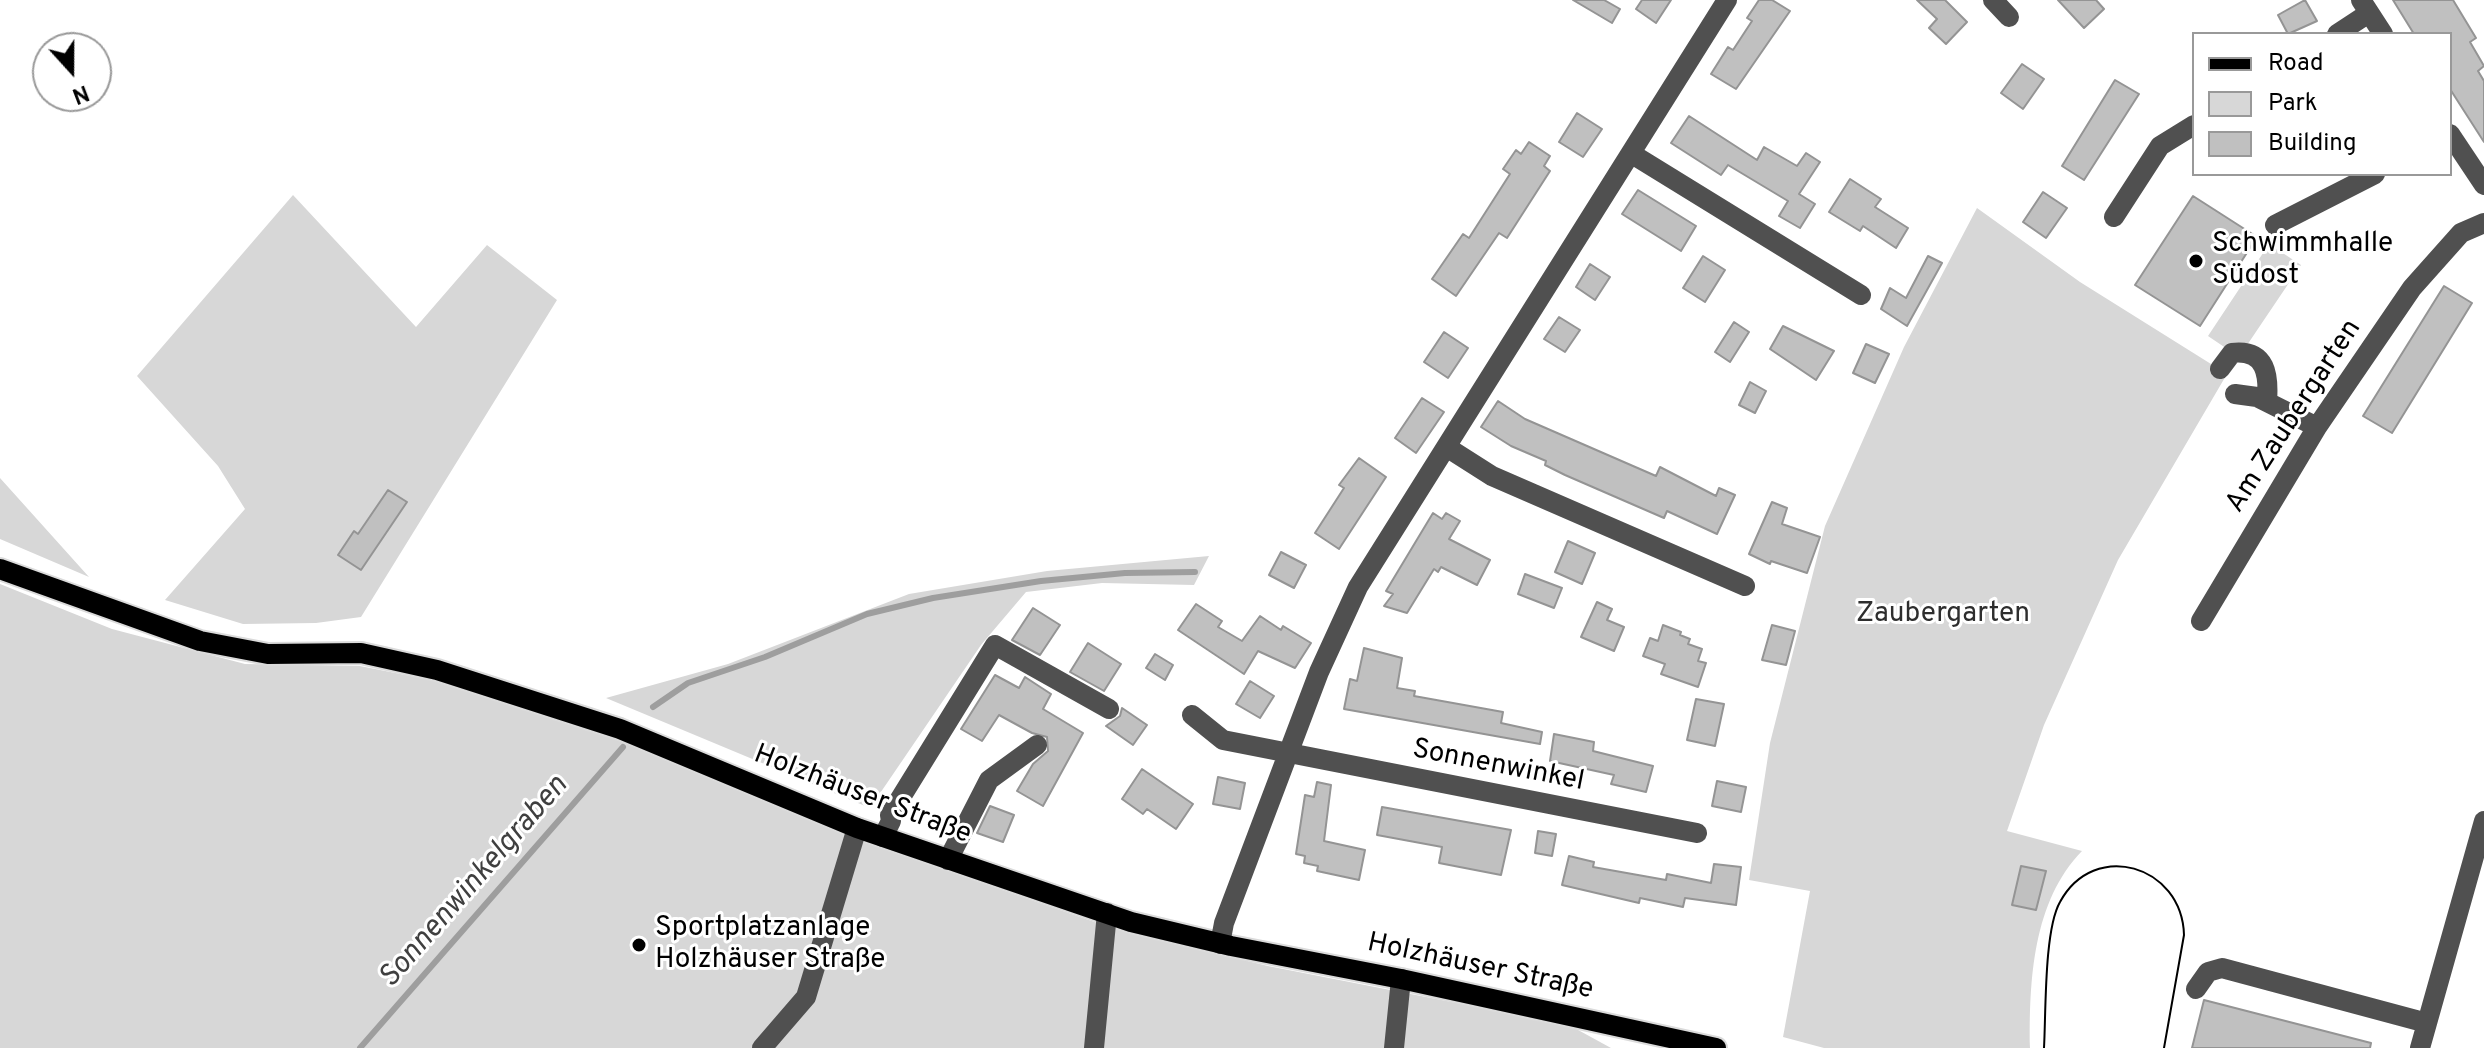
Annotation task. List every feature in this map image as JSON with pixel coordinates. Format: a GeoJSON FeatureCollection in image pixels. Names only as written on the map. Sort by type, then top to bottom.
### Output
{"type":"FeatureCollection","features":[{"type":"Feature","properties":{"kind":"main road","name":"Holzhäuser Straße"},"geometry":{"type":"LineString","coordinates":[[0,569],[200,641],[268,654],[361,653],[437,670],[620,729],[857,828],[1107,913],[1220,944],[1401,979],[1716,1048]]}},
{"type":"Feature","properties":{"kind":"street"},"geometry":{"type":"LineString","coordinates":[[1220,944],[1224,923],[1319,672],[1358,587],[1727,0]]}},
{"type":"Feature","properties":{"kind":"street"},"geometry":{"type":"LineString","coordinates":[[1993,0],[2009,17]]}},
{"type":"Feature","properties":{"kind":"street"},"geometry":{"type":"LineString","coordinates":[[2339,32],[2365,7],[2382,32]]}},
{"type":"Feature","properties":{"kind":"street"},"geometry":{"type":"LineString","coordinates":[[2114,217],[2160,146],[2192,126]]}},
{"type":"Feature","properties":{"kind":"street"},"geometry":{"type":"LineString","coordinates":[[2452,138],[2484,185]]}},
{"type":"Feature","properties":{"kind":"street"},"geometry":{"type":"LineString","coordinates":[[1632,154],[1861,295]]}},
{"type":"Feature","properties":{"kind":"street"},"geometry":{"type":"LineString","coordinates":[[2275,225],[2371,176]]}},
{"type":"Feature","properties":{"kind":"street","name":"Am Zaubergarten"},"geometry":{"type":"LineString","coordinates":[[2201,621],[2317,427],[2412,288],[2461,233],[2484,223]]}},
{"type":"Feature","properties":{"kind":"street"},"geometry":{"type":"LineString","coordinates":[[2220,369],[2232,353],[2243,351],[2262,364],[2269,376],[2267,402]]}},
{"type":"Feature","properties":{"kind":"street"},"geometry":{"type":"LineString","coordinates":[[2235,394],[2246,393],[2317,427]]}},
{"type":"Feature","properties":{"kind":"street"},"geometry":{"type":"LineString","coordinates":[[1448,448],[1492,476],[1745,586]]}},
{"type":"Feature","properties":{"kind":"street"},"geometry":{"type":"LineString","coordinates":[[883,837],[891,821],[890,815],[914,772],[995,645],[1109,709]]}},
{"type":"Feature","properties":{"kind":"street","name":"Sonnenwinkel"},"geometry":{"type":"LineString","coordinates":[[1192,715],[1223,740],[1697,833]]}},
{"type":"Feature","properties":{"kind":"street"},"geometry":{"type":"LineString","coordinates":[[948,860],[989,780],[1037,745]]}},
{"type":"Feature","properties":{"kind":"street"},"geometry":{"type":"LineString","coordinates":[[2420,1048],[2484,821]]}},
{"type":"Feature","properties":{"kind":"street"},"geometry":{"type":"LineString","coordinates":[[762,1048],[806,997],[857,828]]}},
{"type":"Feature","properties":{"kind":"street"},"geometry":{"type":"LineString","coordinates":[[1094,1048],[1107,913]]}},
{"type":"Feature","properties":{"kind":"street"},"geometry":{"type":"LineString","coordinates":[[2196,989],[2208,972],[2222,968],[2427,1023]]}},
{"type":"Feature","properties":{"kind":"street"},"geometry":{"type":"LineString","coordinates":[[1394,1048],[1401,979]]}},
{"type":"Feature","properties":{"kind":"green space"},"geometry":{"type":"Polygon","coordinates":[[[293,195],[416,327],[487,245],[557,300],[361,617],[316,623],[243,624],[165,600],[245,509],[218,466],[137,376],[293,195]]]}},
{"type":"Feature","properties":{"kind":"green space","name":"Zaubergarten"},"geometry":{"type":"Polygon","coordinates":[[[1977,208],[2080,282],[2227,374],[2118,560],[2044,725],[2007,831],[2082,851],[2053,893],[2037,943],[2031,996],[2030,1048],[1824,1048],[1783,1037],[1810,891],[1749,880],[1770,743],[1825,526],[1904,347],[1977,208]]]}},
{"type":"Feature","properties":{"kind":"green space"},"geometry":{"type":"Polygon","coordinates":[[[2269,244],[2301,265],[2239,357],[2208,336],[2269,244]]]}},
{"type":"Feature","properties":{"kind":"green space"},"geometry":{"type":"Polygon","coordinates":[[[0,478],[89,577],[0,539],[0,478]]]}},
{"type":"Feature","properties":{"kind":"green space"},"geometry":{"type":"Polygon","coordinates":[[[1209,556],[1194,585],[1102,583],[1026,592],[981,645],[870,808],[606,698],[728,664],[909,594],[1047,571],[1209,556]]]}},
{"type":"Feature","properties":{"kind":"green space"},"geometry":{"type":"Polygon","coordinates":[[[0,584],[112,629],[245,664],[360,666],[446,683],[614,738],[864,842],[1112,928],[1268,966],[1569,1025],[1611,1048],[0,1048],[0,584]]]}},
{"type":"Feature","properties":{"kind":"building"},"geometry":{"type":"Polygon","coordinates":[[[1573,0],[1604,0],[1620,9],[1612,23],[1573,0]]]}},
{"type":"Feature","properties":{"kind":"building"},"geometry":{"type":"Polygon","coordinates":[[[1642,0],[1671,0],[1656,23],[1636,9],[1642,0]]]}},
{"type":"Feature","properties":{"kind":"building"},"geometry":{"type":"Polygon","coordinates":[[[1759,0],[1772,0],[1790,11],[1736,89],[1711,74],[1728,47],[1733,50],[1752,21],[1747,18],[1759,0]]]}},
{"type":"Feature","properties":{"kind":"building"},"geometry":{"type":"Polygon","coordinates":[[[1917,0],[1945,0],[1967,22],[1946,44],[1929,28],[1937,19],[1917,0]]]}},
{"type":"Feature","properties":{"kind":"building"},"geometry":{"type":"Polygon","coordinates":[[[2058,0],[2096,0],[2104,9],[2084,28],[2058,0]]]}},
{"type":"Feature","properties":{"kind":"building"},"geometry":{"type":"Polygon","coordinates":[[[2305,0],[2317,21],[2287,32],[2278,15],[2305,0]]]}},
{"type":"Feature","properties":{"kind":"building"},"geometry":{"type":"Polygon","coordinates":[[[2393,0],[2453,0],[2476,38],[2470,42],[2484,66],[2478,71],[2484,81],[2484,142],[2452,92],[2452,32],[2413,32],[2393,0]]]}},
{"type":"Feature","properties":{"kind":"building"},"geometry":{"type":"Polygon","coordinates":[[[2022,64],[2044,79],[2023,109],[2001,93],[2022,64]]]}},
{"type":"Feature","properties":{"kind":"building"},"geometry":{"type":"Polygon","coordinates":[[[2115,80],[2139,94],[2084,180],[2062,166],[2115,80]]]}},
{"type":"Feature","properties":{"kind":"building"},"geometry":{"type":"Polygon","coordinates":[[[1577,113],[1602,129],[1583,157],[1559,142],[1577,113]]]}},
{"type":"Feature","properties":{"kind":"building"},"geometry":{"type":"Polygon","coordinates":[[[1689,116],[1757,160],[1764,147],[1797,166],[1806,153],[1820,162],[1799,194],[1815,204],[1800,228],[1779,216],[1788,201],[1728,165],[1721,175],[1671,143],[1689,116]]]}},
{"type":"Feature","properties":{"kind":"building"},"geometry":{"type":"Polygon","coordinates":[[[1529,142],[1550,156],[1544,166],[1550,171],[1507,238],[1499,233],[1456,296],[1432,279],[1463,234],[1469,238],[1510,174],[1503,169],[1516,150],[1521,154],[1529,142]]]}},
{"type":"Feature","properties":{"kind":"building"},"geometry":{"type":"Polygon","coordinates":[[[1850,179],[1881,199],[1875,207],[1908,228],[1896,248],[1863,226],[1860,231],[1829,212],[1850,179]]]}},
{"type":"Feature","properties":{"kind":"building"},"geometry":{"type":"Polygon","coordinates":[[[1638,190],[1696,226],[1681,251],[1622,214],[1638,190]]]}},
{"type":"Feature","properties":{"kind":"building"},"geometry":{"type":"Polygon","coordinates":[[[2043,192],[2067,208],[2046,238],[2023,222],[2043,192]]]}},
{"type":"Feature","properties":{"kind":"building","name":"Schwimmhalle Südost"},"geometry":{"type":"Polygon","coordinates":[[[2193,196],[2257,237],[2200,326],[2135,285],[2193,196]]]}},
{"type":"Feature","properties":{"kind":"building"},"geometry":{"type":"Polygon","coordinates":[[[1703,256],[1725,270],[1705,302],[1683,288],[1703,256]]]}},
{"type":"Feature","properties":{"kind":"building"},"geometry":{"type":"Polygon","coordinates":[[[1928,256],[1942,263],[1907,326],[1881,309],[1890,288],[1906,298],[1928,256]]]}},
{"type":"Feature","properties":{"kind":"building"},"geometry":{"type":"Polygon","coordinates":[[[1590,264],[1610,277],[1595,300],[1576,287],[1590,264]]]}},
{"type":"Feature","properties":{"kind":"building"},"geometry":{"type":"Polygon","coordinates":[[[2444,286],[2472,303],[2392,433],[2363,416],[2444,286]]]}},
{"type":"Feature","properties":{"kind":"building"},"geometry":{"type":"Polygon","coordinates":[[[1559,317],[1580,330],[1565,352],[1544,339],[1559,317]]]}},
{"type":"Feature","properties":{"kind":"building"},"geometry":{"type":"Polygon","coordinates":[[[1734,322],[1749,332],[1730,362],[1715,352],[1734,322]]]}},
{"type":"Feature","properties":{"kind":"building"},"geometry":{"type":"Polygon","coordinates":[[[1783,326],[1834,351],[1816,380],[1770,349],[1783,326]]]}},
{"type":"Feature","properties":{"kind":"building"},"geometry":{"type":"Polygon","coordinates":[[[1444,332],[1468,348],[1448,378],[1424,362],[1444,332]]]}},
{"type":"Feature","properties":{"kind":"building"},"geometry":{"type":"Polygon","coordinates":[[[1866,344],[1889,354],[1875,383],[1853,373],[1866,344]]]}},
{"type":"Feature","properties":{"kind":"building"},"geometry":{"type":"Polygon","coordinates":[[[1750,382],[1766,391],[1755,413],[1739,405],[1750,382]]]}},
{"type":"Feature","properties":{"kind":"building"},"geometry":{"type":"Polygon","coordinates":[[[1422,398],[1444,412],[1416,453],[1395,438],[1422,398]]]}},
{"type":"Feature","properties":{"kind":"building"},"geometry":{"type":"Polygon","coordinates":[[[1498,401],[1525,419],[1656,476],[1660,467],[1716,496],[1719,488],[1735,495],[1717,534],[1667,511],[1664,518],[1565,475],[1545,465],[1546,461],[1511,446],[1481,427],[1498,401]]]}},
{"type":"Feature","properties":{"kind":"building"},"geometry":{"type":"Polygon","coordinates":[[[1359,458],[1386,477],[1339,549],[1315,533],[1344,488],[1339,485],[1359,458]]]}},
{"type":"Feature","properties":{"kind":"building"},"geometry":{"type":"Polygon","coordinates":[[[388,490],[407,502],[361,570],[338,555],[354,531],[358,534],[388,490]]]}},
{"type":"Feature","properties":{"kind":"building"},"geometry":{"type":"Polygon","coordinates":[[[1772,502],[1787,508],[1782,524],[1820,537],[1807,573],[1771,561],[1770,564],[1749,554],[1772,502]]]}},
{"type":"Feature","properties":{"kind":"building"},"geometry":{"type":"Polygon","coordinates":[[[1433,513],[1442,519],[1446,513],[1460,521],[1449,539],[1490,560],[1477,585],[1441,567],[1438,572],[1434,569],[1407,613],[1384,606],[1393,594],[1386,591],[1433,513]]]}},
{"type":"Feature","properties":{"kind":"building"},"geometry":{"type":"Polygon","coordinates":[[[1568,541],[1595,553],[1582,584],[1555,572],[1568,541]]]}},
{"type":"Feature","properties":{"kind":"building"},"geometry":{"type":"Polygon","coordinates":[[[1281,552],[1306,565],[1294,588],[1269,575],[1281,552]]]}},
{"type":"Feature","properties":{"kind":"building"},"geometry":{"type":"Polygon","coordinates":[[[1525,574],[1562,588],[1554,608],[1518,594],[1525,574]]]}},
{"type":"Feature","properties":{"kind":"building"},"geometry":{"type":"Polygon","coordinates":[[[1597,602],[1612,609],[1607,620],[1624,627],[1614,651],[1581,637],[1597,602]]]}},
{"type":"Feature","properties":{"kind":"building"},"geometry":{"type":"Polygon","coordinates":[[[1196,604],[1222,621],[1218,627],[1242,641],[1260,616],[1281,630],[1283,626],[1311,643],[1295,668],[1258,651],[1244,674],[1178,630],[1196,604]]]}},
{"type":"Feature","properties":{"kind":"building"},"geometry":{"type":"Polygon","coordinates":[[[1033,608],[1060,625],[1040,655],[1012,640],[1033,608]]]}},
{"type":"Feature","properties":{"kind":"building"},"geometry":{"type":"Polygon","coordinates":[[[1663,625],[1681,632],[1680,635],[1690,639],[1688,644],[1702,649],[1698,661],[1706,663],[1698,687],[1661,674],[1665,664],[1643,656],[1650,638],[1658,641],[1663,625]]]}},
{"type":"Feature","properties":{"kind":"building"},"geometry":{"type":"Polygon","coordinates":[[[1772,625],[1795,631],[1786,665],[1762,660],[1772,625]]]}},
{"type":"Feature","properties":{"kind":"building"},"geometry":{"type":"Polygon","coordinates":[[[1088,643],[1121,664],[1104,691],[1070,672],[1088,643]]]}},
{"type":"Feature","properties":{"kind":"building"},"geometry":{"type":"Polygon","coordinates":[[[1364,648],[1402,658],[1397,688],[1415,691],[1414,696],[1503,712],[1501,723],[1542,732],[1540,744],[1344,709],[1350,679],[1357,681],[1364,648]]]}},
{"type":"Feature","properties":{"kind":"building"},"geometry":{"type":"Polygon","coordinates":[[[1155,654],[1173,665],[1165,680],[1146,668],[1155,654]]]}},
{"type":"Feature","properties":{"kind":"building"},"geometry":{"type":"Polygon","coordinates":[[[995,675],[1019,688],[1025,677],[1051,694],[1043,709],[1083,733],[1043,806],[1017,791],[1033,764],[1048,751],[1047,737],[1032,733],[999,715],[982,741],[961,729],[995,675]]]}},
{"type":"Feature","properties":{"kind":"building"},"geometry":{"type":"Polygon","coordinates":[[[1250,681],[1274,696],[1260,718],[1236,704],[1250,681]]]}},
{"type":"Feature","properties":{"kind":"building"},"geometry":{"type":"Polygon","coordinates":[[[1696,699],[1724,704],[1715,746],[1687,740],[1696,699]]]}},
{"type":"Feature","properties":{"kind":"building"},"geometry":{"type":"Polygon","coordinates":[[[1122,708],[1147,725],[1133,745],[1106,726],[1120,716],[1122,708]]]}},
{"type":"Feature","properties":{"kind":"building"},"geometry":{"type":"Polygon","coordinates":[[[1554,734],[1594,742],[1593,751],[1653,766],[1646,792],[1611,784],[1614,775],[1550,761],[1554,734]]]}},
{"type":"Feature","properties":{"kind":"building"},"geometry":{"type":"Polygon","coordinates":[[[1142,769],[1193,804],[1176,829],[1147,809],[1143,814],[1122,799],[1142,769]]]}},
{"type":"Feature","properties":{"kind":"building"},"geometry":{"type":"Polygon","coordinates":[[[1218,777],[1245,783],[1240,809],[1213,804],[1218,777]]]}},
{"type":"Feature","properties":{"kind":"building"},"geometry":{"type":"Polygon","coordinates":[[[1717,781],[1746,787],[1741,812],[1712,806],[1717,781]]]}},
{"type":"Feature","properties":{"kind":"building"},"geometry":{"type":"Polygon","coordinates":[[[1317,782],[1331,785],[1324,841],[1365,850],[1359,880],[1317,871],[1318,866],[1304,863],[1305,856],[1296,854],[1305,795],[1314,797],[1317,782]]]}},
{"type":"Feature","properties":{"kind":"building"},"geometry":{"type":"Polygon","coordinates":[[[990,806],[1014,815],[1003,842],[977,833],[990,806]]]}},
{"type":"Feature","properties":{"kind":"building"},"geometry":{"type":"Polygon","coordinates":[[[1382,807],[1511,830],[1501,875],[1439,863],[1442,847],[1377,835],[1382,807]]]}},
{"type":"Feature","properties":{"kind":"building"},"geometry":{"type":"Polygon","coordinates":[[[1538,831],[1556,834],[1552,856],[1535,853],[1538,831]]]}},
{"type":"Feature","properties":{"kind":"building"},"geometry":{"type":"Polygon","coordinates":[[[1569,856],[1594,862],[1593,867],[1666,880],[1667,874],[1711,883],[1714,864],[1741,867],[1736,905],[1685,898],[1683,907],[1640,898],[1639,903],[1562,885],[1569,856]]]}},
{"type":"Feature","properties":{"kind":"building"},"geometry":{"type":"Polygon","coordinates":[[[2021,866],[2046,871],[2036,910],[2012,905],[2021,866]]]}},
{"type":"Feature","properties":{"kind":"building"},"geometry":{"type":"Polygon","coordinates":[[[2204,1000],[2371,1043],[2370,1048],[2192,1048],[2204,1000]]]}},
{"type":"Feature","properties":{"kind":"waterway","name":"Sonnenwinkelgraben"},"geometry":{"type":"LineString","coordinates":[[653,707],[688,683],[765,657],[867,614],[933,598],[1041,581],[1125,573],[1195,572]]}},
{"type":"Feature","properties":{"kind":"waterway","name":"Sonnenwinkelgraben"},"geometry":{"type":"LineString","coordinates":[[360,1048],[623,747]]}},
{"type":"Feature","properties":{"kind":"tram line"},"geometry":{"type":"LineString","coordinates":[[2044,1048],[2048,951],[2055,915],[2060,902],[2075,882],[2093,871],[2114,866],[2134,869],[2153,877],[2169,891],[2179,911],[2184,935],[2164,1048]]}},
{"type":"Feature","properties":{"kind":"place","name":"Schwimmhalle Südost"},"geometry":{"type":"Point","coordinates":[2196,261]}},
{"type":"Feature","properties":{"kind":"place","name":"Sportplatzanlage Holzhäuser Straße"},"geometry":{"type":"Point","coordinates":[639,945]}}]}
